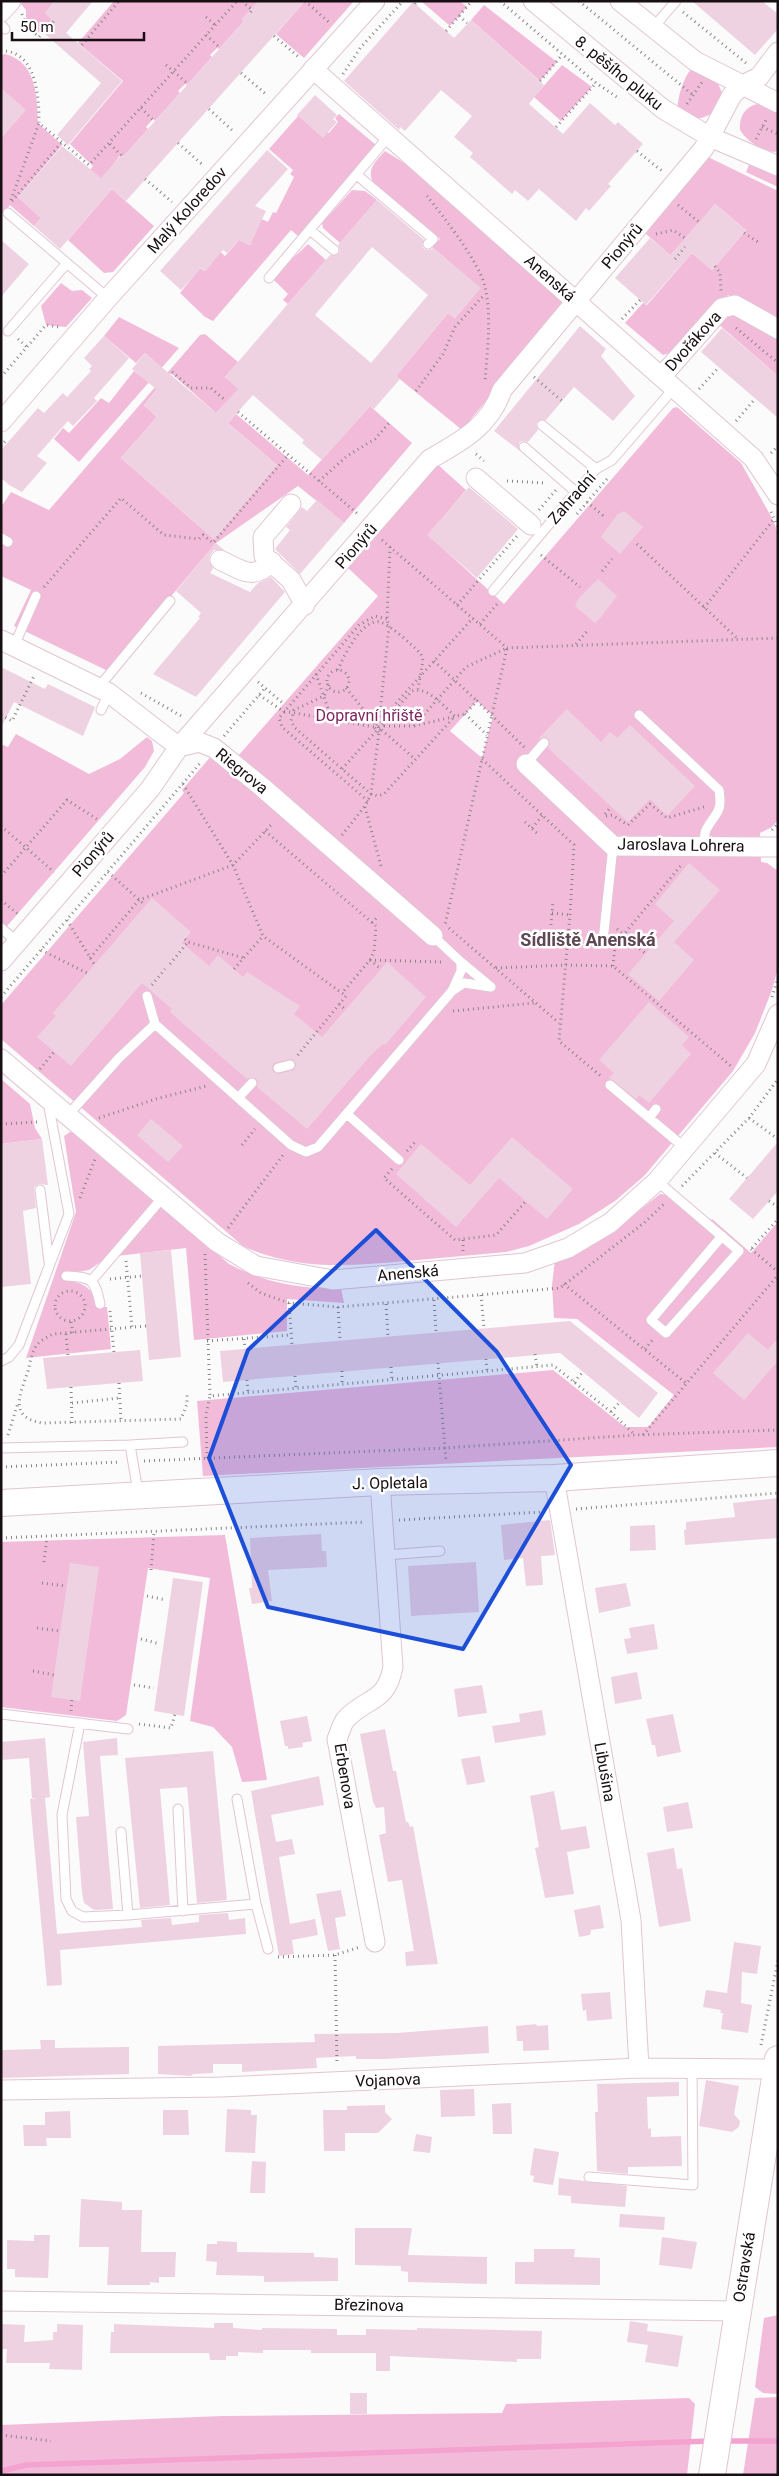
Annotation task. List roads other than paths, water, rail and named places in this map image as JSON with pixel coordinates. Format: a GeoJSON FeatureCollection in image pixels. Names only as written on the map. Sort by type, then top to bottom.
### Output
{"type":"FeatureCollection","features":[{"type":"Feature","properties":{"kind":"main road","name":"J. Opletala"},"geometry":{"type":"LineString","coordinates":[[1,1503],[380,1482],[554,1478],[778,1463]]}},
{"type":"Feature","properties":{"kind":"main road"},"geometry":{"type":"LineString","coordinates":[[679,1471],[718,1484],[778,1481]]}},
{"type":"Feature","properties":{"kind":"main road","name":"Ostravská"},"geometry":{"type":"LineString","coordinates":[[712,2475],[737,2311],[768,2173],[771,2059]]}},
{"type":"Feature","properties":{"kind":"street","name":"Malý Koloredov"},"geometry":{"type":"LineString","coordinates":[[8,427],[108,298],[308,65],[375,1]]}},
{"type":"Feature","properties":{"kind":"street","name":"8. pěšího pluku"},"geometry":{"type":"LineString","coordinates":[[533,1],[650,100],[710,137],[778,166]]}},
{"type":"Feature","properties":{"kind":"street"},"geometry":{"type":"LineString","coordinates":[[620,1],[652,29],[695,62],[776,102]]}},
{"type":"Feature","properties":{"kind":"street"},"geometry":{"type":"LineString","coordinates":[[3,22],[16,5]]}},
{"type":"Feature","properties":{"kind":"street"},"geometry":{"type":"LineString","coordinates":[[710,137],[732,95],[741,86],[759,77],[778,52]]}},
{"type":"Feature","properties":{"kind":"street","name":"Anenská"},"geometry":{"type":"LineString","coordinates":[[308,65],[753,458],[774,503]]}},
{"type":"Feature","properties":{"kind":"street","name":"Pionýrů"},"geometry":{"type":"LineString","coordinates":[[1,961],[8,934],[150,789],[179,747],[305,605],[430,459],[470,437],[497,406],[502,390],[671,188],[710,137]]}},
{"type":"Feature","properties":{"kind":"street","name":"Dvořákova"},"geometry":{"type":"LineString","coordinates":[[669,382],[720,310],[735,305],[778,329]]}},
{"type":"Feature","properties":{"kind":"street"},"geometry":{"type":"LineString","coordinates":[[476,478],[530,524]]}},
{"type":"Feature","properties":{"kind":"street"},"geometry":{"type":"LineString","coordinates":[[291,504],[263,537],[264,556],[291,580],[305,605]]}},
{"type":"Feature","properties":{"kind":"street"},"geometry":{"type":"LineString","coordinates":[[220,560],[252,574],[259,572],[272,562]]}},
{"type":"Feature","properties":{"kind":"street"},"geometry":{"type":"LineString","coordinates":[[7,643],[104,691],[179,747]]}},
{"type":"Feature","properties":{"kind":"street","name":"Riegrova"},"geometry":{"type":"LineString","coordinates":[[179,747],[199,742],[214,748],[440,942]]}},
{"type":"Feature","properties":{"kind":"street","name":"Jaroslava Lohrera"},"geometry":{"type":"LineString","coordinates":[[529,760],[614,846],[703,846],[771,841]]}},
{"type":"Feature","properties":{"kind":"street","name":"Anenská"},"geometry":{"type":"LineString","coordinates":[[1,1059],[47,1097],[72,1112],[164,1196],[211,1247],[256,1266],[333,1280],[525,1263],[568,1248],[610,1223],[657,1181],[756,1064],[773,1009]]}},
{"type":"Feature","properties":{"kind":"street","name":"Libušina"},"geometry":{"type":"LineString","coordinates":[[554,1478],[631,1920],[639,2068]]}},
{"type":"Feature","properties":{"kind":"street","name":"Erbenova"},"geometry":{"type":"LineString","coordinates":[[375,1942],[337,1739],[346,1718],[378,1697],[389,1684],[393,1666],[380,1482]]}},
{"type":"Feature","properties":{"kind":"street","name":"Vojanova"},"geometry":{"type":"LineString","coordinates":[[1,2090],[221,2087],[639,2068],[692,2069],[771,2059]]}},
{"type":"Feature","properties":{"kind":"street","name":"Březinova"},"geometry":{"type":"LineString","coordinates":[[1,2301],[737,2311]]}},
{"type":"Feature","properties":{"kind":"lane"},"geometry":{"type":"LineString","coordinates":[[652,29],[675,3]]}},
{"type":"Feature","properties":{"kind":"lane"},"geometry":{"type":"LineString","coordinates":[[269,278],[388,137]]}},
{"type":"Feature","properties":{"kind":"lane"},"geometry":{"type":"LineString","coordinates":[[357,175],[432,239],[428,244]]}},
{"type":"Feature","properties":{"kind":"lane"},"geometry":{"type":"LineString","coordinates":[[8,213],[108,298]]}},
{"type":"Feature","properties":{"kind":"lane"},"geometry":{"type":"LineString","coordinates":[[310,230],[334,250]]}},
{"type":"Feature","properties":{"kind":"lane"},"geometry":{"type":"LineString","coordinates":[[8,331],[67,263]]}},
{"type":"Feature","properties":{"kind":"lane","name":"Zahradní"},"geometry":{"type":"LineString","coordinates":[[493,591],[596,469],[612,460],[669,382]]}},
{"type":"Feature","properties":{"kind":"lane"},"geometry":{"type":"LineString","coordinates":[[542,425],[596,469]]}},
{"type":"Feature","properties":{"kind":"lane"},"geometry":{"type":"LineString","coordinates":[[524,447],[562,482],[576,492]]}},
{"type":"Feature","properties":{"kind":"lane"},"geometry":{"type":"LineString","coordinates":[[7,643],[36,596]]}},
{"type":"Feature","properties":{"kind":"lane"},"geometry":{"type":"LineString","coordinates":[[101,710],[104,691],[170,601]]}},
{"type":"Feature","properties":{"kind":"lane"},"geometry":{"type":"LineString","coordinates":[[640,715],[719,790],[721,802],[717,816],[705,831],[703,846]]}},
{"type":"Feature","properties":{"kind":"lane"},"geometry":{"type":"LineString","coordinates":[[529,760],[544,743]]}},
{"type":"Feature","properties":{"kind":"lane"},"geometry":{"type":"LineString","coordinates":[[603,941],[614,846]]}},
{"type":"Feature","properties":{"kind":"lane"},"geometry":{"type":"LineString","coordinates":[[440,942],[491,987],[464,983],[452,991]]}},
{"type":"Feature","properties":{"kind":"lane"},"geometry":{"type":"LineString","coordinates":[[147,996],[155,1024],[239,1097],[291,1146],[306,1152],[318,1147],[348,1115],[452,991],[461,972],[461,962]]}},
{"type":"Feature","properties":{"kind":"lane"},"geometry":{"type":"LineString","coordinates":[[72,1112],[119,1058],[155,1024]]}},
{"type":"Feature","properties":{"kind":"lane"},"geometry":{"type":"LineString","coordinates":[[278,1068],[292,1062]]}},
{"type":"Feature","properties":{"kind":"lane"},"geometry":{"type":"LineString","coordinates":[[239,1097],[252,1083]]}},
{"type":"Feature","properties":{"kind":"lane"},"geometry":{"type":"LineString","coordinates":[[610,1085],[685,1148]]}},
{"type":"Feature","properties":{"kind":"lane"},"geometry":{"type":"LineString","coordinates":[[1,1361],[9,1357],[19,1345],[69,1214],[47,1097]]}},
{"type":"Feature","properties":{"kind":"lane"},"geometry":{"type":"LineString","coordinates":[[649,1118],[656,1110]]}},
{"type":"Feature","properties":{"kind":"lane"},"geometry":{"type":"LineString","coordinates":[[348,1115],[399,1160]]}},
{"type":"Feature","properties":{"kind":"lane"},"geometry":{"type":"LineString","coordinates":[[657,1181],[722,1236],[739,1251],[666,1333],[651,1320],[722,1236]]}},
{"type":"Feature","properties":{"kind":"lane"},"geometry":{"type":"LineString","coordinates":[[40,1190],[49,1265]]}},
{"type":"Feature","properties":{"kind":"lane"},"geometry":{"type":"LineString","coordinates":[[92,1280],[164,1196]]}},
{"type":"Feature","properties":{"kind":"lane"},"geometry":{"type":"LineString","coordinates":[[66,1276],[84,1276],[92,1280],[97,1288],[100,1304]]}},
{"type":"Feature","properties":{"kind":"lane"},"geometry":{"type":"LineString","coordinates":[[2,1448],[183,1442]]}},
{"type":"Feature","properties":{"kind":"lane"},"geometry":{"type":"LineString","coordinates":[[130,1445],[139,1495]]}},
{"type":"Feature","properties":{"kind":"lane"},"geometry":{"type":"LineString","coordinates":[[386,1555],[440,1551]]}},
{"type":"Feature","properties":{"kind":"lane"},"geometry":{"type":"LineString","coordinates":[[1,1714],[128,1729]]}},
{"type":"Feature","properties":{"kind":"lane"},"geometry":{"type":"LineString","coordinates":[[80,1723],[62,1815],[66,1899],[72,1911],[83,1917],[128,1916],[256,1904]]}},
{"type":"Feature","properties":{"kind":"lane"},"geometry":{"type":"LineString","coordinates":[[237,1799],[256,1904],[268,1949]]}},
{"type":"Feature","properties":{"kind":"lane"},"geometry":{"type":"LineString","coordinates":[[178,1809],[183,1911]]}},
{"type":"Feature","properties":{"kind":"lane"},"geometry":{"type":"LineString","coordinates":[[121,1832],[128,1916]]}},
{"type":"Feature","properties":{"kind":"lane"},"geometry":{"type":"LineString","coordinates":[[589,2177],[694,2185],[692,2069]]}},
{"type":"Feature","properties":{"kind":"waterway"},"geometry":{"type":"LineString","coordinates":[[1,2471],[26,2465],[711,2441]]}},
{"type":"Feature","properties":{"kind":"waterway"},"geometry":{"type":"LineString","coordinates":[[725,2441],[778,2441]]}},
{"type":"Feature","properties":{"kind":"district","name":"Sídliště Anenská"},"geometry":{"type":"Point","coordinates":[588,939]}},
{"type":"Feature","properties":{"kind":"park label","name":"Dopravní hřiště"},"geometry":{"type":"Point","coordinates":[369,715]}}]}
